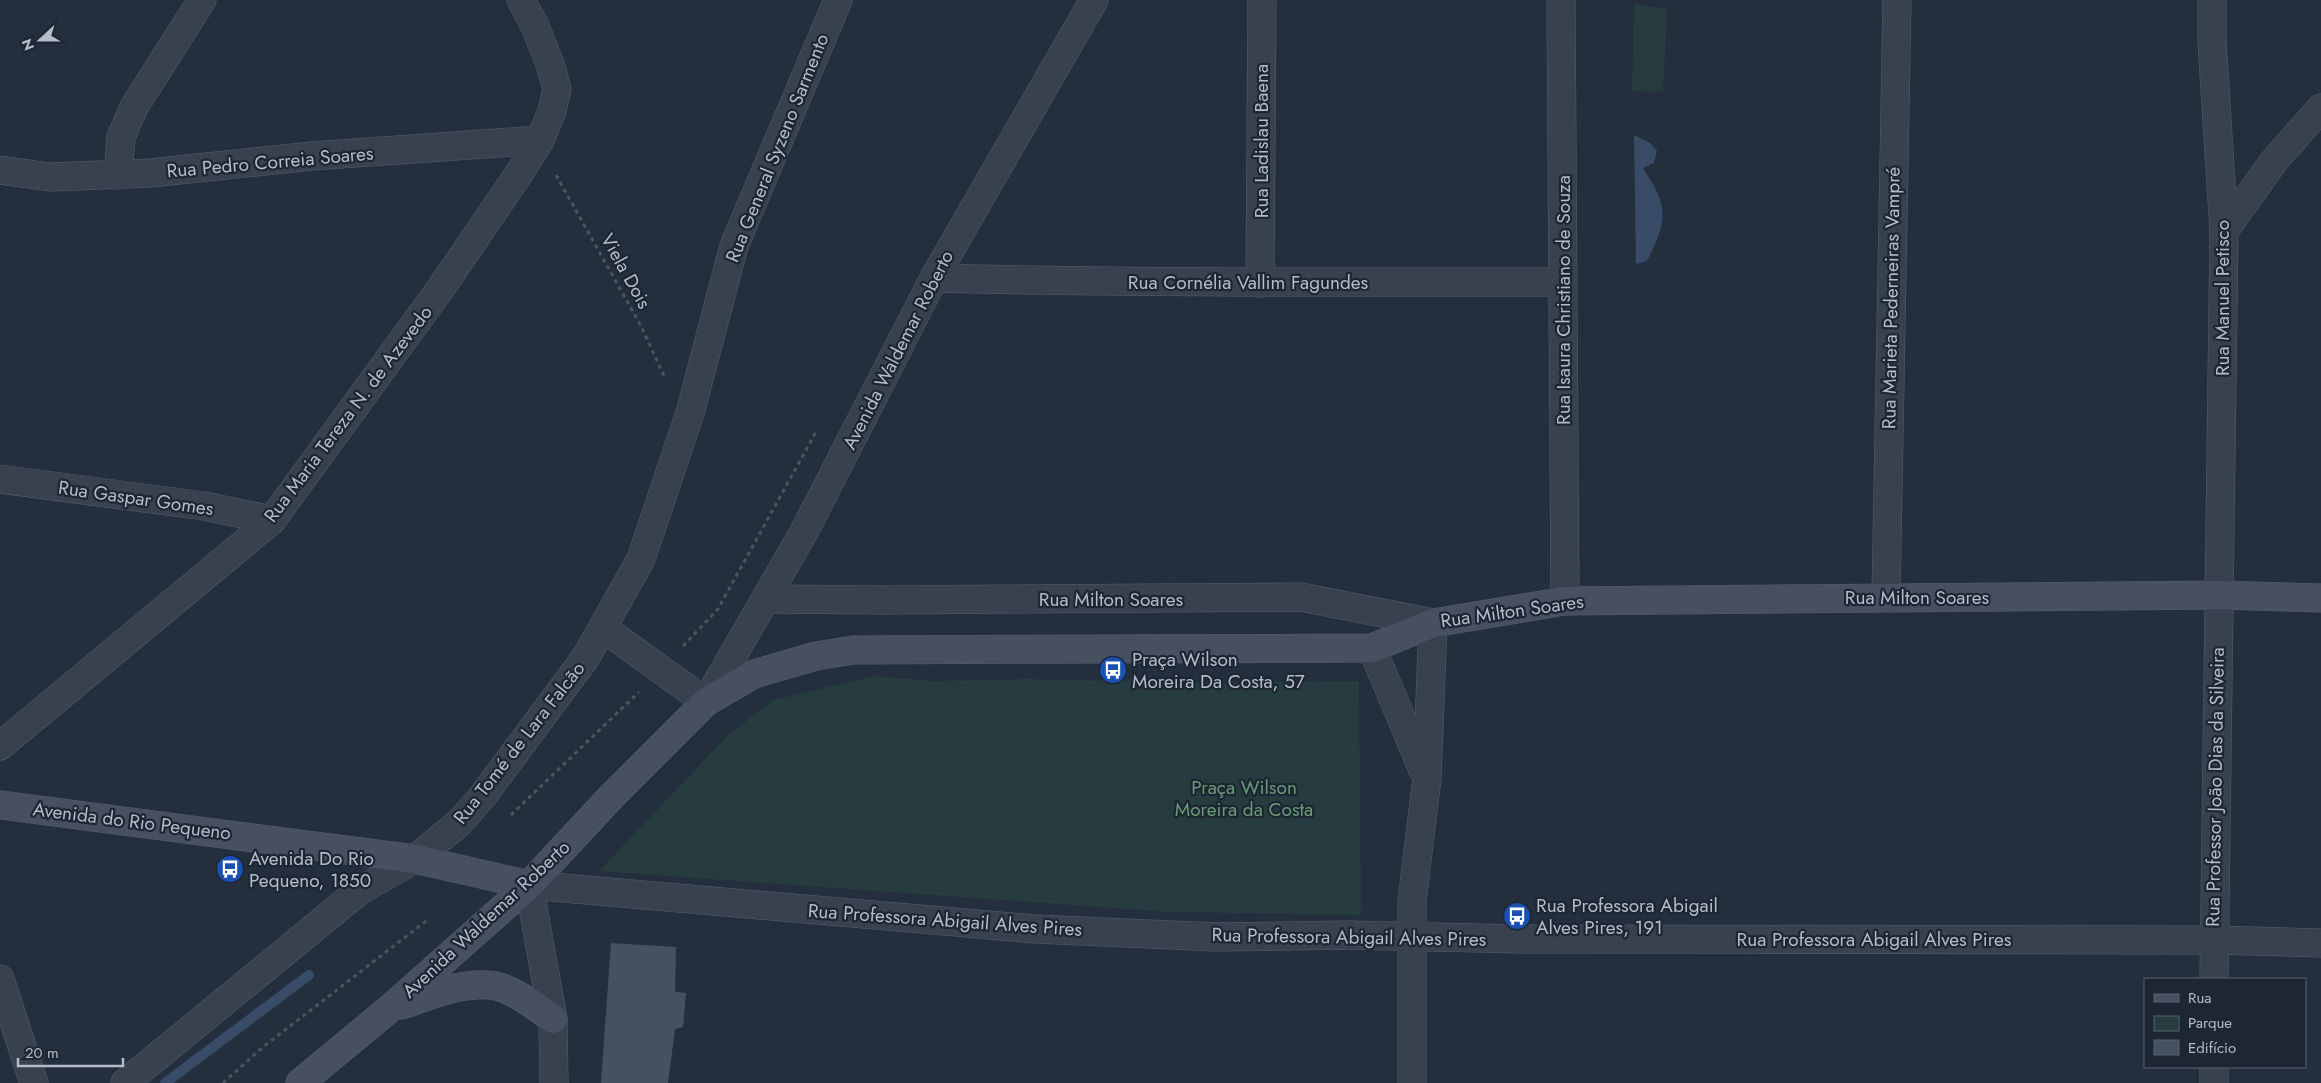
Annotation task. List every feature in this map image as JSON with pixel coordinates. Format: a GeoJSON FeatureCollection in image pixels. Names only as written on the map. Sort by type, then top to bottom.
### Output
{"type":"FeatureCollection","features":[{"type":"Feature","properties":{"kind":"main road","name":"Rua Milton Soares"},"geometry":{"type":"LineString","coordinates":[[1433,622],[1565,601],[2217,595],[2321,598]]}},
{"type":"Feature","properties":{"kind":"main road"},"geometry":{"type":"LineString","coordinates":[[1372,648],[1433,622]]}},
{"type":"Feature","properties":{"kind":"main road","name":"Avenida Waldemar Roberto"},"geometry":{"type":"LineString","coordinates":[[300,1083],[388,1010],[529,885],[610,798],[706,702],[754,674],[816,656],[853,650],[1372,648]]}},
{"type":"Feature","properties":{"kind":"main road","name":"Avenida do Rio Pequeno"},"geometry":{"type":"LineString","coordinates":[[0,805],[415,859],[529,885]]}},
{"type":"Feature","properties":{"kind":"main road"},"geometry":{"type":"LineString","coordinates":[[388,1010],[447,990],[473,986],[496,986],[525,1000],[552,1019]]}},
{"type":"Feature","properties":{"kind":"street"},"geometry":{"type":"LineString","coordinates":[[118,175],[121,138],[134,107],[202,0]]}},
{"type":"Feature","properties":{"kind":"street","name":"Rua Maria Tereza N. de Azevedo"},"geometry":{"type":"LineString","coordinates":[[0,746],[272,520],[441,288],[518,175],[540,140],[552,112],[557,90],[550,64],[535,26],[521,0]]}},
{"type":"Feature","properties":{"kind":"street","name":"Rua General Syzeno Sarmento"},"geometry":{"type":"LineString","coordinates":[[690,413],[734,246],[838,0]]}},
{"type":"Feature","properties":{"kind":"street","name":"Avenida Waldemar Roberto"},"geometry":{"type":"LineString","coordinates":[[706,702],[804,530],[934,278],[1094,0]]}},
{"type":"Feature","properties":{"kind":"street","name":"Rua Ladislau Baena"},"geometry":{"type":"LineString","coordinates":[[1260,283],[1262,0]]}},
{"type":"Feature","properties":{"kind":"street","name":"Rua Isaura Christiano de Souza"},"geometry":{"type":"LineString","coordinates":[[1561,0],[1565,601]]}},
{"type":"Feature","properties":{"kind":"street","name":"Rua Marieta Pederneiras Vampré"},"geometry":{"type":"LineString","coordinates":[[1886,597],[1897,0]]}},
{"type":"Feature","properties":{"kind":"street","name":"Rua Manuel Petisco"},"geometry":{"type":"LineString","coordinates":[[2212,0],[2212,41],[2224,231],[2217,595]]}},
{"type":"Feature","properties":{"kind":"street"},"geometry":{"type":"LineString","coordinates":[[2224,231],[2274,161],[2321,108]]}},
{"type":"Feature","properties":{"kind":"street","name":"Rua Pedro Correia Soares"},"geometry":{"type":"LineString","coordinates":[[0,170],[50,177],[118,175],[312,156],[540,140]]}},
{"type":"Feature","properties":{"kind":"street","name":"Rua Cornélia Vallim Fagundes"},"geometry":{"type":"LineString","coordinates":[[934,278],[1260,283],[1563,282]]}},
{"type":"Feature","properties":{"kind":"street","name":"Rua Tomé de Lara Falcão"},"geometry":{"type":"LineString","coordinates":[[125,1083],[359,891],[415,859],[459,823],[482,797],[586,657],[641,559],[690,413]]}},
{"type":"Feature","properties":{"kind":"street","name":"Rua Gaspar Gomes"},"geometry":{"type":"LineString","coordinates":[[0,480],[204,506],[272,520]]}},
{"type":"Feature","properties":{"kind":"street","name":"Rua Professor João Dias da Silveira"},"geometry":{"type":"LineString","coordinates":[[2214,978],[2217,595]]}},
{"type":"Feature","properties":{"kind":"street","name":"Rua Milton Soares"},"geometry":{"type":"LineString","coordinates":[[766,598],[885,600],[1301,597],[1433,622]]}},
{"type":"Feature","properties":{"kind":"street"},"geometry":{"type":"LineString","coordinates":[[1412,1083],[1410,938],[1412,901],[1427,778],[1433,622]]}},
{"type":"Feature","properties":{"kind":"street"},"geometry":{"type":"LineString","coordinates":[[603,628],[706,702]]}},
{"type":"Feature","properties":{"kind":"street"},"geometry":{"type":"LineString","coordinates":[[1372,648],[1427,778]]}},
{"type":"Feature","properties":{"kind":"street"},"geometry":{"type":"LineString","coordinates":[[529,885],[552,1019],[554,1083]]}},
{"type":"Feature","properties":{"kind":"street","name":"Rua Professora Abigail Alves Pires"},"geometry":{"type":"LineString","coordinates":[[529,885],[1035,929],[1217,937],[1347,935],[1410,938],[2214,940],[2321,943]]}},
{"type":"Feature","properties":{"kind":"street"},"geometry":{"type":"LineString","coordinates":[[0,979],[34,1083]]}},
{"type":"Feature","properties":{"kind":"street"},"geometry":{"type":"LineString","coordinates":[[2214,1068],[2214,1083]]}},
{"type":"Feature","properties":{"kind":"path","name":"Viela Dois"},"geometry":{"type":"LineString","coordinates":[[540,140],[557,177],[641,326],[670,389],[690,413]]}},
{"type":"Feature","properties":{"kind":"path"},"geometry":{"type":"LineString","coordinates":[[511,815],[627,705]]}},
{"type":"Feature","properties":{"kind":"path"},"geometry":{"type":"LineString","coordinates":[[223,1083],[263,1047],[426,921]]}},
{"type":"Feature","properties":{"kind":"green space"},"geometry":{"type":"Polygon","coordinates":[[[1634,4],[1667,9],[1663,92],[1632,91],[1634,4]]]}},
{"type":"Feature","properties":{"kind":"green space","name":"Praça Wilson Moreira da Costa"},"geometry":{"type":"Polygon","coordinates":[[[875,676],[931,681],[1025,679],[1227,683],[1359,681],[1361,915],[1167,912],[599,871],[727,736],[773,700],[875,676]]]}},
{"type":"Feature","properties":{"kind":"water"},"geometry":{"type":"Polygon","coordinates":[[[1634,135],[1650,143],[1657,151],[1654,163],[1643,168],[1658,193],[1663,214],[1659,234],[1647,261],[1636,264],[1634,135]]]}},
{"type":"Feature","properties":{"kind":"building"},"geometry":{"type":"Polygon","coordinates":[[[611,943],[676,947],[675,992],[686,993],[683,1027],[675,1029],[668,1083],[601,1083],[611,943]]]}},
{"type":"Feature","properties":{"kind":"waterway"},"geometry":{"type":"LineString","coordinates":[[165,1083],[309,975]]}},
{"type":"Feature","properties":{"kind":"place","name":"Praça Wilson Moreira Da Costa, 57"},"geometry":{"type":"Point","coordinates":[1113,670]}},
{"type":"Feature","properties":{"kind":"place","name":"Avenida Do Rio Pequeno, 1850"},"geometry":{"type":"Point","coordinates":[230,869]}},
{"type":"Feature","properties":{"kind":"place","name":"Rua Professora Abigail Alves Pires, 191"},"geometry":{"type":"Point","coordinates":[1517,916]}}]}
